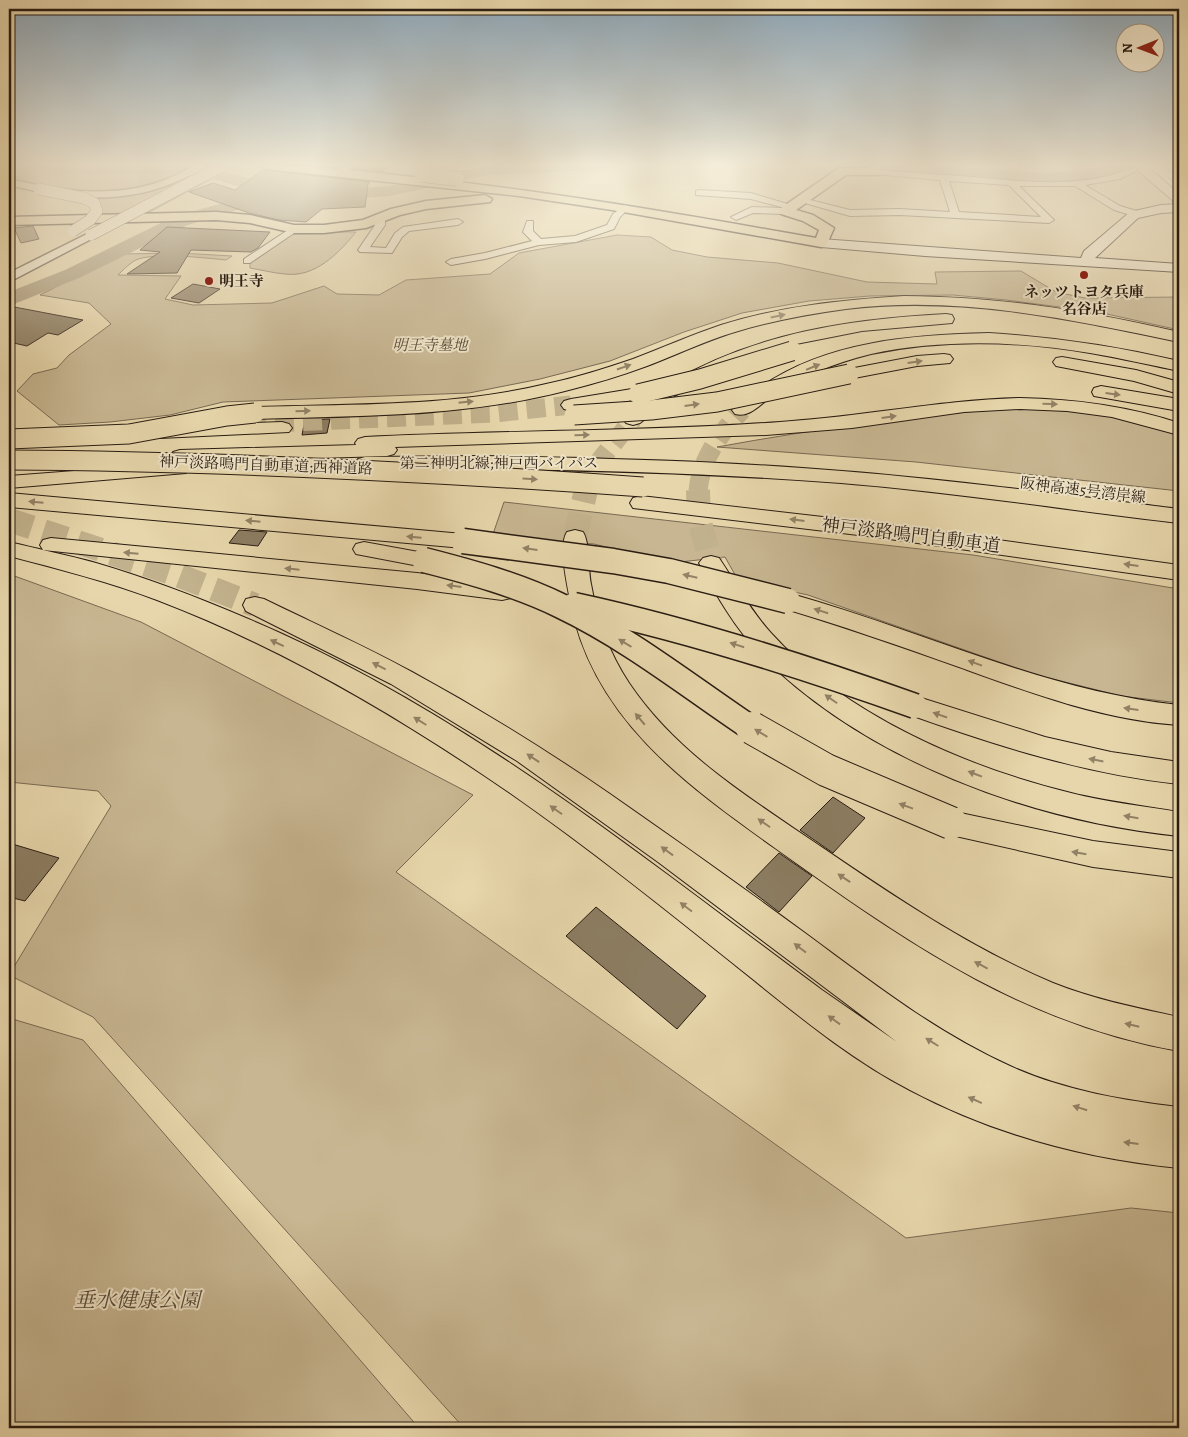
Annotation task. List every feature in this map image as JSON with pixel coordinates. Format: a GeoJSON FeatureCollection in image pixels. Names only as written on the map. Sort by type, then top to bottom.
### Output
{"type":"FeatureCollection","features":[{"type":"Feature","properties":{"kind":"highway"},"geometry":{"type":"LineString","coordinates":[[9,439],[128,432],[428,406],[532,393],[602,375],[741,325],[796,312],[853,304],[943,302],[1006,305],[1072,314],[1179,337]]}},
{"type":"Feature","properties":{"kind":"highway"},"geometry":{"type":"LineString","coordinates":[[633,419],[666,392],[716,364],[772,344],[859,325],[956,319],[1022,321],[1103,331],[1179,346]]}},
{"type":"Feature","properties":{"kind":"highway"},"geometry":{"type":"LineString","coordinates":[[958,358],[917,361],[717,402],[651,410],[566,412],[700,379],[792,351],[850,337],[882,333],[976,330],[1038,335],[1084,342],[1179,366]]}},
{"type":"Feature","properties":{"kind":"highway"},"geometry":{"type":"LineString","coordinates":[[742,410],[780,383],[826,361],[880,348],[926,342],[979,340],[1045,342],[1107,350],[1179,366]]}},
{"type":"Feature","properties":{"kind":"highway"},"geometry":{"type":"LineString","coordinates":[[1047,360],[1108,370],[1179,388]]}},
{"type":"Feature","properties":{"kind":"highway"},"geometry":{"type":"LineString","coordinates":[[683,433],[785,423],[904,399],[977,390],[1054,389],[1098,392],[1179,404]]}},
{"type":"Feature","properties":{"kind":"highway"},"geometry":{"type":"LineString","coordinates":[[201,455],[444,439],[683,433],[828,425],[966,406],[1028,403],[1096,408],[1129,414],[1179,429]]}},
{"type":"Feature","properties":{"kind":"highway"},"geometry":{"type":"LineString","coordinates":[[252,421],[498,419]]}},
{"type":"Feature","properties":{"kind":"highway"},"geometry":{"type":"LineString","coordinates":[[9,443],[66,435],[128,432]]}},
{"type":"Feature","properties":{"kind":"highway","name":"第二神明北線;神戸西バイパス"},"geometry":{"type":"LineString","coordinates":[[9,482],[57,471],[201,455],[434,450],[622,451],[824,463],[988,486]]}},
{"type":"Feature","properties":{"kind":"highway","name":"神戸淡路鳴門自動車道;西神道路"},"geometry":{"type":"LineString","coordinates":[[9,460],[266,463],[392,469],[642,495]]}},
{"type":"Feature","properties":{"kind":"highway","name":"第二神明北線;神戸西バイパス"},"geometry":{"type":"LineString","coordinates":[[9,469],[57,471],[313,464],[534,462],[736,469],[988,486]]}},
{"type":"Feature","properties":{"kind":"highway","name":"神戸淡路鳴門自動車道;西神道路"},"geometry":{"type":"LineString","coordinates":[[9,475],[145,475],[272,479],[642,495]]}},
{"type":"Feature","properties":{"kind":"highway","name":"阪神高速5号湾岸線"},"geometry":{"type":"LineString","coordinates":[[988,486],[1179,502]]}},
{"type":"Feature","properties":{"kind":"highway","name":"阪神高速5号湾岸線"},"geometry":{"type":"LineString","coordinates":[[988,486],[1179,516]]}},
{"type":"Feature","properties":{"kind":"highway","name":"神戸淡路鳴門自動車道"},"geometry":{"type":"LineString","coordinates":[[642,495],[876,512],[1179,556]]}},
{"type":"Feature","properties":{"kind":"highway","name":"神戸淡路鳴門自動車道"},"geometry":{"type":"LineString","coordinates":[[642,495],[1179,573]]}},
{"type":"Feature","properties":{"kind":"highway"},"geometry":{"type":"LineString","coordinates":[[9,500],[76,506],[103,511],[144,526],[184,524],[463,541],[613,561],[669,571],[788,601],[846,618],[1024,681],[1073,696],[1121,707],[1179,715]]}},
{"type":"Feature","properties":{"kind":"highway"},"geometry":{"type":"LineString","coordinates":[[184,524],[382,551],[424,560],[489,578],[563,607],[636,649],[740,720],[786,748],[834,774],[892,800],[952,822],[1078,853],[1179,865]]}},
{"type":"Feature","properties":{"kind":"highway"},"geometry":{"type":"LineString","coordinates":[[575,537],[578,587],[596,646],[632,709],[656,737],[688,767],[722,794],[812,857],[899,916],[965,956],[1030,989],[1086,1011],[1127,1024],[1179,1034]]}},
{"type":"Feature","properties":{"kind":"highway"},"geometry":{"type":"LineString","coordinates":[[9,541],[417,581],[502,592],[609,611],[767,654],[1011,738],[1074,756],[1133,768],[1179,772]]}},
{"type":"Feature","properties":{"kind":"highway"},"geometry":{"type":"LineString","coordinates":[[9,549],[110,575],[176,599],[282,645],[401,710],[485,761],[587,832],[838,1023],[867,1044],[923,1077],[983,1103],[1049,1126],[1118,1142],[1179,1149]]}},
{"type":"Feature","properties":{"kind":"highway"},"geometry":{"type":"LineString","coordinates":[[711,563],[729,596],[770,647],[799,675],[865,721],[916,749],[966,771],[1033,794],[1096,811],[1179,824]]}},
{"type":"Feature","properties":{"kind":"highway"},"geometry":{"type":"LineString","coordinates":[[256,605],[400,677],[521,750],[598,802],[868,999],[917,1033],[972,1067],[1028,1092],[1086,1111],[1151,1124],[1179,1126]]}},
{"type":"Feature","properties":{"kind":"main road"},"geometry":{"type":"LineString","coordinates":[[773,232],[888,250],[1179,264]]}},
{"type":"Feature","properties":{"kind":"main road"},"geometry":{"type":"LineString","coordinates":[[776,232],[822,240]]}},
{"type":"Feature","properties":{"kind":"main road"},"geometry":{"type":"LineString","coordinates":[[822,240],[825,232]]}},
{"type":"Feature","properties":{"kind":"main road"},"geometry":{"type":"LineString","coordinates":[[1089,260],[1089,254],[1115,232]]}},
{"type":"Feature","properties":{"kind":"main road"},"geometry":{"type":"LineString","coordinates":[[1089,260],[1179,268]]}},
{"type":"Feature","properties":{"kind":"street"},"geometry":{"type":"LineString","coordinates":[[248,261],[290,232]]}},
{"type":"Feature","properties":{"kind":"street"},"geometry":{"type":"LineString","coordinates":[[375,232],[363,250],[389,251],[398,235],[402,232]]}},
{"type":"Feature","properties":{"kind":"street"},"geometry":{"type":"LineString","coordinates":[[528,232],[539,242]]}},
{"type":"Feature","properties":{"kind":"street"},"geometry":{"type":"LineString","coordinates":[[451,262],[485,256],[539,242],[576,239],[596,232]]}},
{"type":"Feature","properties":{"kind":"street"},"geometry":{"type":"LineString","coordinates":[[9,269],[81,233]]}},
{"type":"Feature","properties":{"kind":"street"},"geometry":{"type":"LineString","coordinates":[[9,278],[81,233]]}},
{"type":"Feature","properties":{"kind":"green space"},"geometry":{"type":"Polygon","coordinates":[[[356,232],[334,256],[306,272],[285,274],[250,268],[250,263],[291,234],[356,232]]]}},
{"type":"Feature","properties":{"kind":"green space","name":"明王寺墓地"},"geometry":{"type":"Polygon","coordinates":[[[617,235],[651,237],[672,250],[707,257],[778,263],[867,282],[937,284],[935,272],[1021,271],[1056,292],[1085,298],[1179,297],[1179,330],[1098,312],[1006,300],[953,295],[870,296],[809,301],[742,313],[684,332],[610,361],[540,379],[469,393],[223,402],[170,415],[110,422],[59,425],[17,391],[33,374],[57,368],[69,355],[111,324],[89,303],[40,295],[121,254],[179,253],[232,256],[226,260],[155,256],[134,261],[118,275],[181,276],[165,299],[193,305],[272,303],[324,286],[337,294],[379,295],[406,280],[490,274],[519,253],[617,235]]]}},
{"type":"Feature","properties":{"kind":"green space"},"geometry":{"type":"Polygon","coordinates":[[[1016,408],[1084,412],[1135,421],[1179,433],[1179,491],[916,462],[717,447],[866,423],[1016,408]]]}},
{"type":"Feature","properties":{"kind":"green space"},"geometry":{"type":"Polygon","coordinates":[[[504,502],[973,555],[1179,589],[1179,703],[1121,696],[1033,674],[808,595],[738,580],[725,557],[671,563],[594,544],[492,537],[504,502]]]}},
{"type":"Feature","properties":{"kind":"green space"},"geometry":{"type":"Polygon","coordinates":[[[9,574],[141,622],[473,795],[396,872],[906,1238],[1131,1208],[1179,1213],[1179,1428],[464,1428],[93,1017],[9,975],[111,806],[98,791],[9,782],[9,574]]]}},
{"type":"Feature","properties":{"kind":"green space","name":"垂水健康公園"},"geometry":{"type":"Polygon","coordinates":[[[9,1018],[83,1040],[419,1428],[9,1428],[9,1018]]]}},
{"type":"Feature","properties":{"kind":"building"},"geometry":{"type":"Polygon","coordinates":[[[16,232],[36,232],[39,239],[21,243],[16,232]]]}},
{"type":"Feature","properties":{"kind":"building"},"geometry":{"type":"Polygon","coordinates":[[[161,232],[270,232],[258,248],[251,252],[191,250],[177,273],[127,274],[160,252],[140,250],[161,232]]]}},
{"type":"Feature","properties":{"kind":"building"},"geometry":{"type":"Polygon","coordinates":[[[193,284],[220,289],[199,303],[171,298],[193,284]]]}},
{"type":"Feature","properties":{"kind":"building"},"geometry":{"type":"Polygon","coordinates":[[[9,306],[83,320],[58,335],[48,333],[27,346],[9,342],[9,306]]]}},
{"type":"Feature","properties":{"kind":"building"},"geometry":{"type":"Polygon","coordinates":[[[330,419],[327,433],[302,435],[305,420],[330,419]]]}},
{"type":"Feature","properties":{"kind":"building"},"geometry":{"type":"Polygon","coordinates":[[[239,530],[267,532],[258,546],[229,543],[239,530]]]}},
{"type":"Feature","properties":{"kind":"building"},"geometry":{"type":"Polygon","coordinates":[[[833,797],[865,818],[833,853],[800,830],[833,797]]]}},
{"type":"Feature","properties":{"kind":"building"},"geometry":{"type":"Polygon","coordinates":[[[9,843],[59,858],[25,901],[9,897],[9,843]]]}},
{"type":"Feature","properties":{"kind":"building"},"geometry":{"type":"Polygon","coordinates":[[[779,853],[812,876],[779,912],[746,887],[779,853]]]}},
{"type":"Feature","properties":{"kind":"building"},"geometry":{"type":"Polygon","coordinates":[[[596,907],[706,996],[677,1029],[566,936],[596,907]]]}},
{"type":"Feature","properties":{"kind":"waterway"},"geometry":{"type":"LineString","coordinates":[[9,300],[72,274],[157,232]]}},
{"type":"Feature","properties":{"kind":"tunnel"},"geometry":{"type":"LineString","coordinates":[[247,424],[494,413],[571,405]]}},
{"type":"Feature","properties":{"kind":"tunnel"},"geometry":{"type":"LineString","coordinates":[[698,491],[707,457],[719,437],[742,410]]}},
{"type":"Feature","properties":{"kind":"tunnel"},"geometry":{"type":"LineString","coordinates":[[585,491],[601,459],[633,419]]}},
{"type":"Feature","properties":{"kind":"tunnel"},"geometry":{"type":"LineString","coordinates":[[575,537],[586,490]]}},
{"type":"Feature","properties":{"kind":"tunnel"},"geometry":{"type":"LineString","coordinates":[[698,491],[699,519],[711,563]]}},
{"type":"Feature","properties":{"kind":"tunnel"},"geometry":{"type":"LineString","coordinates":[[9,520],[175,574],[255,605]]}},
{"type":"Feature","properties":{"kind":"place","name":"ネッツトヨタ兵庫 名谷店"},"geometry":{"type":"Point","coordinates":[1084,275]}},
{"type":"Feature","properties":{"kind":"place","name":"明王寺"},"geometry":{"type":"Point","coordinates":[209,281]}}]}
